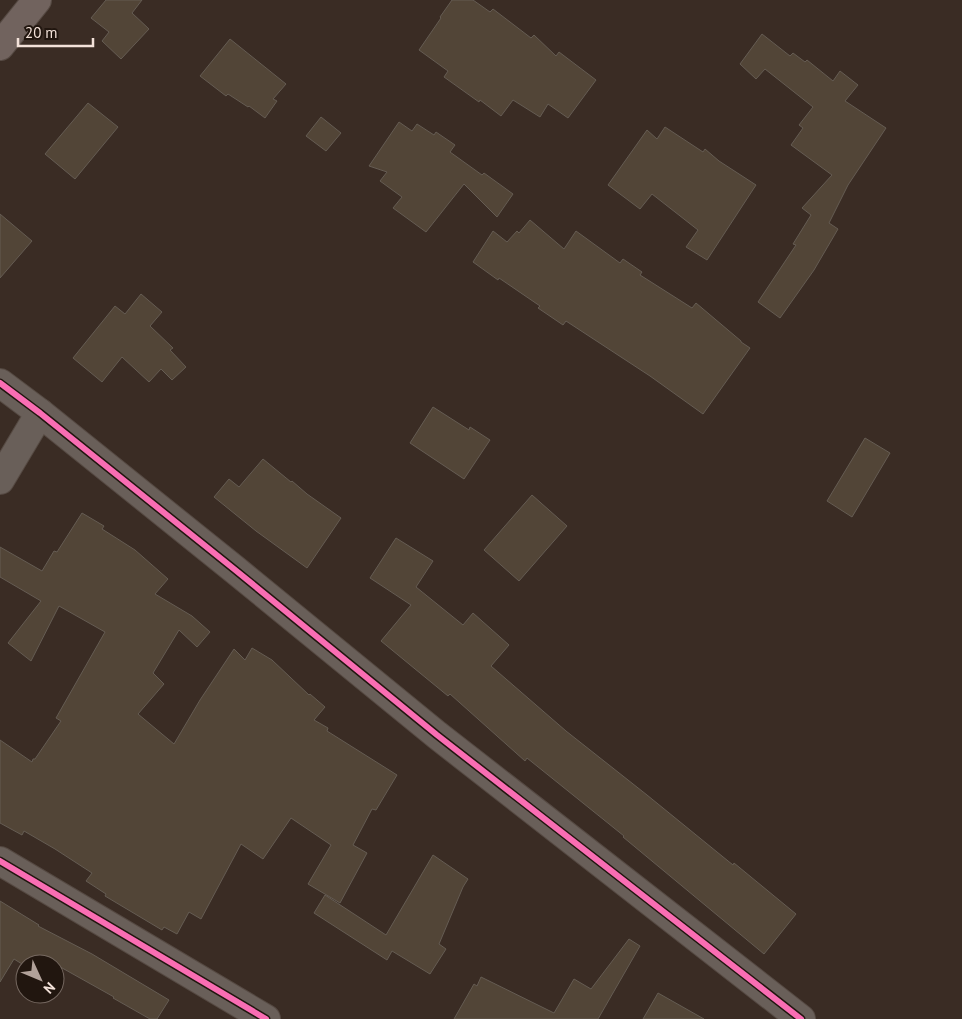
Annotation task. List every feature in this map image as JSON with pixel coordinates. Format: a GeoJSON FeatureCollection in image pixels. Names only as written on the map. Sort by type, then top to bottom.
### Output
{"type":"FeatureCollection","features":[{"type":"Feature","properties":{"kind":"main road"},"geometry":{"type":"LineString","coordinates":[[0,46],[37,0]]}},
{"type":"Feature","properties":{"kind":"street"},"geometry":{"type":"LineString","coordinates":[[0,383],[234,569],[437,735],[801,1019]]}},
{"type":"Feature","properties":{"kind":"street"},"geometry":{"type":"LineString","coordinates":[[0,480],[40,413]]}},
{"type":"Feature","properties":{"kind":"street"},"geometry":{"type":"LineString","coordinates":[[0,861],[266,1019]]}},
{"type":"Feature","properties":{"kind":"building"},"geometry":{"type":"Polygon","coordinates":[[[106,0],[142,0],[132,13],[149,29],[121,59],[102,41],[109,32],[91,18],[106,0]]]}},
{"type":"Feature","properties":{"kind":"building"},"geometry":{"type":"Polygon","coordinates":[[[452,0],[473,0],[490,12],[493,9],[531,38],[534,35],[556,56],[559,52],[596,80],[568,118],[548,104],[540,117],[513,100],[501,116],[444,77],[448,71],[419,50],[452,0]]]}},
{"type":"Feature","properties":{"kind":"building"},"geometry":{"type":"Polygon","coordinates":[[[762,34],[790,56],[793,53],[805,62],[807,60],[833,81],[840,71],[858,85],[845,101],[886,128],[848,185],[829,223],[838,229],[814,270],[780,318],[758,302],[796,245],[793,244],[811,215],[802,208],[832,175],[791,145],[803,128],[799,125],[813,107],[765,69],[756,79],[740,64],[762,34]]]}},
{"type":"Feature","properties":{"kind":"building"},"geometry":{"type":"Polygon","coordinates":[[[230,39],[286,84],[273,99],[277,101],[265,118],[228,94],[226,96],[200,76],[230,39]]]}},
{"type":"Feature","properties":{"kind":"building"},"geometry":{"type":"Polygon","coordinates":[[[88,103],[118,127],[75,179],[45,154],[88,103]]]}},
{"type":"Feature","properties":{"kind":"building"},"geometry":{"type":"Polygon","coordinates":[[[321,117],[341,133],[326,151],[306,136],[321,117]]]}},
{"type":"Feature","properties":{"kind":"building"},"geometry":{"type":"Polygon","coordinates":[[[399,122],[412,131],[417,124],[434,135],[436,132],[455,145],[450,152],[513,194],[497,217],[464,184],[426,232],[393,208],[402,197],[380,181],[387,172],[369,166],[399,122]]]}},
{"type":"Feature","properties":{"kind":"building"},"geometry":{"type":"Polygon","coordinates":[[[665,127],[703,152],[705,149],[719,161],[756,185],[707,260],[686,247],[698,230],[652,194],[640,209],[608,185],[647,130],[657,139],[665,127]]]}},
{"type":"Feature","properties":{"kind":"building"},"geometry":{"type":"Polygon","coordinates":[[[0,214],[32,241],[0,278],[0,214]]]}},
{"type":"Feature","properties":{"kind":"building"},"geometry":{"type":"Polygon","coordinates":[[[530,220],[564,249],[576,231],[620,263],[623,259],[642,272],[640,275],[692,308],[696,303],[750,348],[703,414],[650,376],[566,321],[563,325],[538,308],[540,306],[473,262],[493,231],[507,242],[517,231],[519,233],[530,220]]]}},
{"type":"Feature","properties":{"kind":"building"},"geometry":{"type":"Polygon","coordinates":[[[141,294],[162,312],[150,326],[173,348],[170,350],[186,367],[172,380],[161,369],[149,382],[122,357],[102,382],[73,358],[115,306],[125,314],[141,294]]]}},
{"type":"Feature","properties":{"kind":"building"},"geometry":{"type":"Polygon","coordinates":[[[433,407],[469,430],[470,427],[490,440],[464,479],[410,443],[433,407]]]}},
{"type":"Feature","properties":{"kind":"building"},"geometry":{"type":"Polygon","coordinates":[[[865,438],[890,453],[852,517],[827,501],[865,438]]]}},
{"type":"Feature","properties":{"kind":"building"},"geometry":{"type":"Polygon","coordinates":[[[263,459],[341,518],[307,568],[256,531],[214,497],[229,479],[239,487],[263,459]]]}},
{"type":"Feature","properties":{"kind":"building"},"geometry":{"type":"Polygon","coordinates":[[[532,495],[567,526],[519,581],[484,550],[532,495]]]}},
{"type":"Feature","properties":{"kind":"building"},"geometry":{"type":"Polygon","coordinates":[[[82,513],[104,526],[102,529],[135,550],[168,579],[155,594],[192,616],[210,632],[197,647],[179,630],[153,673],[164,684],[138,714],[174,744],[200,700],[234,649],[245,660],[252,648],[272,660],[309,695],[325,707],[314,720],[328,728],[327,731],[397,775],[376,810],[372,809],[353,845],[367,853],[340,903],[308,884],[331,845],[291,818],[263,859],[241,844],[201,919],[189,912],[177,934],[164,927],[162,930],[105,896],[106,894],[86,881],[92,873],[55,849],[24,831],[22,835],[0,823],[0,740],[32,762],[35,759],[61,721],[56,718],[105,632],[59,606],[31,661],[8,643],[41,601],[0,577],[0,547],[42,571],[54,551],[57,552],[82,513]]]}},
{"type":"Feature","properties":{"kind":"building"},"geometry":{"type":"Polygon","coordinates":[[[396,538],[433,561],[416,587],[463,625],[473,613],[509,645],[491,666],[566,731],[796,914],[764,954],[624,836],[527,758],[525,761],[450,694],[448,696],[381,641],[411,605],[370,578],[396,538]]]}},
{"type":"Feature","properties":{"kind":"building"},"geometry":{"type":"Polygon","coordinates":[[[433,855],[468,879],[439,944],[446,949],[430,974],[392,951],[387,960],[314,913],[325,895],[386,935],[433,855]]]}},
{"type":"Feature","properties":{"kind":"building"},"geometry":{"type":"Polygon","coordinates":[[[0,901],[38,926],[92,954],[169,1000],[157,1019],[150,1019],[65,970],[65,954],[15,954],[15,960],[0,982],[0,901]]]}},
{"type":"Feature","properties":{"kind":"building"},"geometry":{"type":"Polygon","coordinates":[[[629,939],[640,946],[598,1019],[454,1019],[474,984],[477,986],[481,977],[554,1013],[574,979],[591,989],[629,939]]]}},
{"type":"Feature","properties":{"kind":"building"},"geometry":{"type":"Polygon","coordinates":[[[658,993],[704,1019],[643,1019],[658,993]]]}},
{"type":"Feature","properties":{"kind":"cycle path"},"geometry":{"type":"LineString","coordinates":[[0,383],[234,569],[437,735],[801,1019]]}},
{"type":"Feature","properties":{"kind":"cycle path"},"geometry":{"type":"LineString","coordinates":[[0,861],[266,1019]]}}]}
